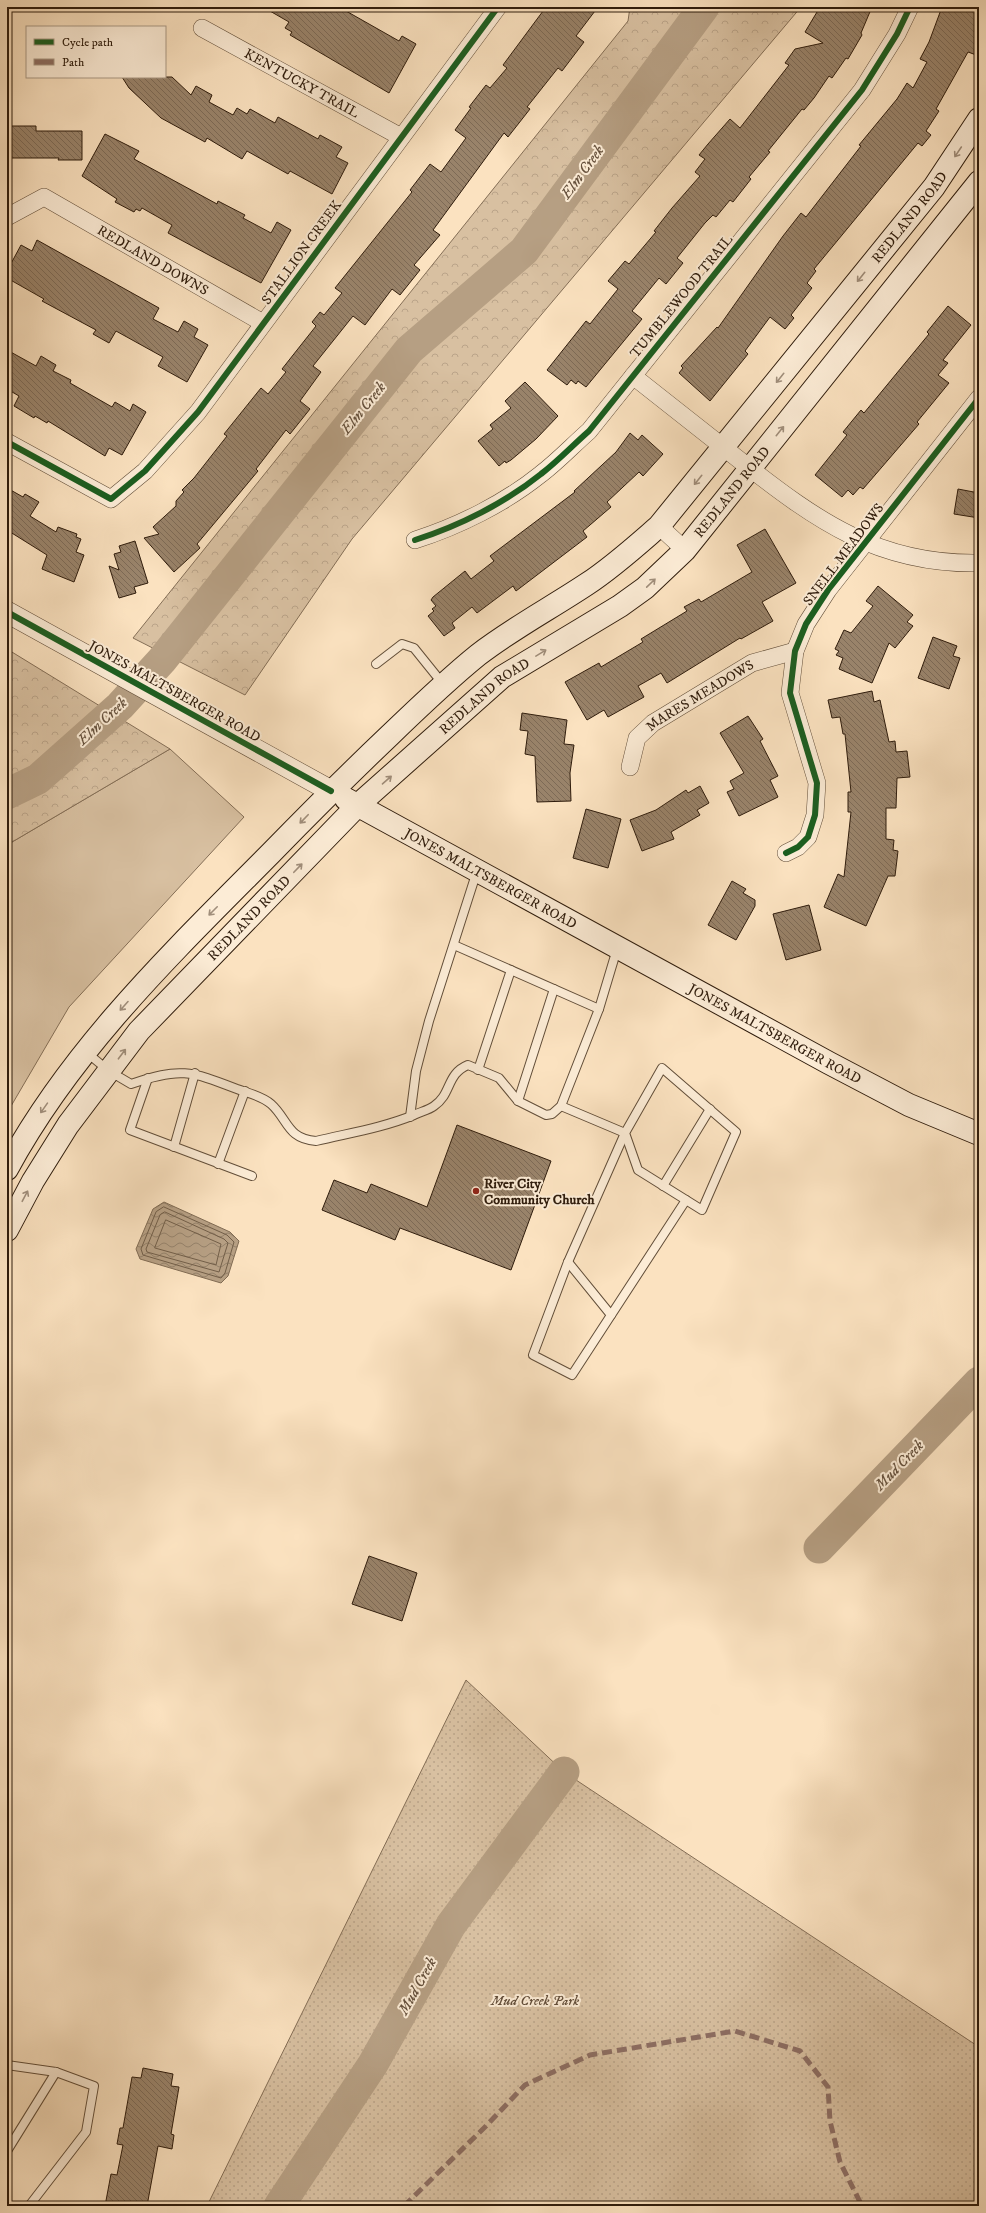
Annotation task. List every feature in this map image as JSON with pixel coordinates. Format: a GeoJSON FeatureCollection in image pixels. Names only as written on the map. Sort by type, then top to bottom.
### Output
{"type":"FeatureCollection","features":[{"type":"Feature","properties":{"kind":"main road","name":"REDLAND ROAD"},"geometry":{"type":"LineString","coordinates":[[7,1169],[40,1114],[86,1052],[162,963],[331,791],[443,684],[510,631],[588,583],[616,563],[659,526],[724,448],[934,187],[979,121]]}},
{"type":"Feature","properties":{"kind":"main road","name":"REDLAND ROAD"},"geometry":{"type":"LineString","coordinates":[[7,1230],[33,1181],[68,1125],[139,1031],[358,805],[502,677],[620,606],[645,588],[685,550],[979,182]]}},
{"type":"Feature","properties":{"kind":"main road","name":"JONES MALTSBERGER ROAD"},"geometry":{"type":"LineString","coordinates":[[331,791],[909,1105],[979,1134]]}},
{"type":"Feature","properties":{"kind":"street","name":"STALLION CREEK"},"geometry":{"type":"LineString","coordinates":[[7,442],[110,499],[145,471],[172,443],[198,412],[498,7]]}},
{"type":"Feature","properties":{"kind":"street","name":"TUMBLEWOOD TRAIL"},"geometry":{"type":"LineString","coordinates":[[415,540],[469,519],[518,490],[541,474],[589,431],[862,90],[897,34],[910,7]]}},
{"type":"Feature","properties":{"kind":"street","name":"KENTUCKY TRAIL"},"geometry":{"type":"LineString","coordinates":[[202,28],[401,137]]}},
{"type":"Feature","properties":{"kind":"street","name":"REDLAND DOWNS"},"geometry":{"type":"LineString","coordinates":[[7,217],[44,197],[263,323]]}},
{"type":"Feature","properties":{"kind":"street"},"geometry":{"type":"LineString","coordinates":[[633,376],[808,513],[838,531],[903,555],[934,561],[979,563]]}},
{"type":"Feature","properties":{"kind":"street","name":"SNELL MEADOWS"},"geometry":{"type":"LineString","coordinates":[[786,853],[798,847],[808,837],[814,815],[816,783],[790,693],[795,650],[806,624],[828,590],[979,398]]}},
{"type":"Feature","properties":{"kind":"street"},"geometry":{"type":"LineString","coordinates":[[659,526],[685,550]]}},
{"type":"Feature","properties":{"kind":"street","name":"JONES MALTSBERGER ROAD"},"geometry":{"type":"LineString","coordinates":[[7,612],[331,791]]}},
{"type":"Feature","properties":{"kind":"street","name":"MARES MEADOWS"},"geometry":{"type":"LineString","coordinates":[[630,767],[637,738],[653,723],[752,663],[795,650]]}},
{"type":"Feature","properties":{"kind":"lane"},"geometry":{"type":"LineString","coordinates":[[376,664],[402,644],[414,648],[443,684]]}},
{"type":"Feature","properties":{"kind":"lane"},"geometry":{"type":"LineString","coordinates":[[410,1117],[418,1064],[429,1021],[477,871]]}},
{"type":"Feature","properties":{"kind":"lane"},"geometry":{"type":"LineString","coordinates":[[454,945],[599,1009]]}},
{"type":"Feature","properties":{"kind":"lane"},"geometry":{"type":"LineString","coordinates":[[86,1052],[109,1071],[131,1084],[168,1072],[195,1073],[244,1091],[271,1104],[289,1130],[309,1140],[316,1141],[389,1125],[434,1107],[443,1098],[453,1075],[458,1069],[468,1065],[499,1078],[518,1101],[546,1115],[552,1114],[561,1106],[599,1009],[618,948]]}},
{"type":"Feature","properties":{"kind":"lane"},"geometry":{"type":"LineString","coordinates":[[478,1070],[511,970]]}},
{"type":"Feature","properties":{"kind":"lane"},"geometry":{"type":"LineString","coordinates":[[518,1101],[554,989]]}},
{"type":"Feature","properties":{"kind":"lane"},"geometry":{"type":"LineString","coordinates":[[561,1106],[625,1133],[638,1170],[664,1186],[702,1210],[736,1132],[662,1068],[625,1133],[568,1262],[533,1355],[572,1375],[686,1200]]}},
{"type":"Feature","properties":{"kind":"lane"},"geometry":{"type":"LineString","coordinates":[[174,1147],[195,1073]]}},
{"type":"Feature","properties":{"kind":"lane"},"geometry":{"type":"LineString","coordinates":[[148,1078],[130,1130],[252,1176]]}},
{"type":"Feature","properties":{"kind":"lane"},"geometry":{"type":"LineString","coordinates":[[218,1164],[244,1091]]}},
{"type":"Feature","properties":{"kind":"lane"},"geometry":{"type":"LineString","coordinates":[[664,1186],[710,1109]]}},
{"type":"Feature","properties":{"kind":"lane"},"geometry":{"type":"LineString","coordinates":[[568,1262],[611,1315]]}},
{"type":"Feature","properties":{"kind":"lane"},"geometry":{"type":"LineString","coordinates":[[7,2065],[56,2072],[94,2086],[86,2132],[29,2206]]}},
{"type":"Feature","properties":{"kind":"lane"},"geometry":{"type":"LineString","coordinates":[[7,2152],[56,2072]]}},
{"type":"Feature","properties":{"kind":"green space"},"geometry":{"type":"Polygon","coordinates":[[[630,7],[801,7],[352,539],[245,695],[133,638],[628,21],[630,7]]]}},
{"type":"Feature","properties":{"kind":"green space"},"geometry":{"type":"Polygon","coordinates":[[[7,649],[170,749],[7,845],[7,649]]]}},
{"type":"Feature","properties":{"kind":"green space"},"geometry":{"type":"Polygon","coordinates":[[[170,749],[244,817],[69,1007],[7,1113],[7,845],[170,749]]]}},
{"type":"Feature","properties":{"kind":"green space","name":"Mud Creek Park"},"geometry":{"type":"Polygon","coordinates":[[[466,1680],[564,1772],[979,2047],[979,2206],[207,2206],[466,1680]]]}},
{"type":"Feature","properties":{"kind":"water"},"geometry":{"type":"Polygon","coordinates":[[[164,1202],[230,1232],[239,1241],[228,1276],[221,1283],[140,1259],[136,1249],[153,1209],[164,1202]]]}},
{"type":"Feature","properties":{"kind":"building"},"geometry":{"type":"Polygon","coordinates":[[[263,7],[339,7],[399,41],[402,36],[416,44],[389,93],[290,35],[292,32],[285,28],[289,22],[263,7]]]}},
{"type":"Feature","properties":{"kind":"building"},"geometry":{"type":"Polygon","coordinates":[[[546,7],[598,7],[576,36],[584,42],[562,71],[558,68],[527,107],[530,109],[508,137],[504,133],[433,230],[440,235],[414,265],[420,270],[400,295],[392,289],[365,325],[353,316],[313,366],[321,372],[300,401],[310,409],[290,434],[286,430],[256,469],[258,471],[197,544],[200,548],[174,572],[144,538],[159,534],[153,527],[176,506],[176,501],[184,492],[182,490],[194,478],[227,436],[224,434],[261,388],[268,394],[286,372],[282,369],[316,326],[312,322],[320,312],[324,315],[342,293],[335,288],[412,192],[410,190],[430,164],[441,172],[466,138],[455,130],[471,108],[469,107],[486,85],[490,88],[507,68],[503,65],[546,7]]]}},
{"type":"Feature","properties":{"kind":"building"},"geometry":{"type":"Polygon","coordinates":[[[820,7],[872,7],[861,33],[862,35],[848,59],[846,58],[832,78],[829,76],[814,98],[804,110],[802,109],[768,151],[770,152],[749,177],[751,179],[733,202],[730,200],[716,217],[713,215],[705,223],[677,258],[683,263],[666,284],[659,278],[632,311],[642,319],[586,387],[578,381],[576,384],[571,380],[567,385],[547,370],[586,321],[590,324],[618,289],[608,281],[625,261],[629,264],[656,232],[654,231],[672,208],[700,176],[695,172],[705,159],[699,155],[708,144],[730,119],[740,128],[789,65],[785,63],[795,49],[823,43],[805,32],[820,7]]]}},
{"type":"Feature","properties":{"kind":"building"},"geometry":{"type":"Polygon","coordinates":[[[942,7],[979,7],[979,56],[968,52],[936,109],[939,111],[926,131],[931,135],[922,146],[918,143],[814,269],[816,271],[807,283],[812,288],[791,315],[794,318],[785,329],[770,317],[745,351],[748,354],[710,401],[679,373],[683,368],[681,366],[717,327],[718,328],[783,236],[801,213],[806,217],[861,146],[859,145],[897,99],[907,83],[913,88],[927,62],[920,59],[929,42],[942,7]]]}},
{"type":"Feature","properties":{"kind":"building"},"geometry":{"type":"Polygon","coordinates":[[[172,77],[191,95],[196,86],[212,95],[209,102],[233,115],[237,108],[247,114],[250,109],[275,123],[278,117],[318,139],[320,135],[342,147],[336,157],[348,163],[332,194],[290,171],[288,174],[247,151],[242,159],[207,138],[205,142],[161,118],[129,88],[123,78],[172,77]]]}},
{"type":"Feature","properties":{"kind":"building"},"geometry":{"type":"Polygon","coordinates":[[[7,126],[36,126],[36,131],[82,131],[82,160],[58,160],[59,158],[7,158],[7,126]]]}},
{"type":"Feature","properties":{"kind":"building"},"geometry":{"type":"Polygon","coordinates":[[[105,134],[139,151],[134,159],[217,204],[218,201],[245,215],[243,218],[271,233],[277,222],[291,230],[261,283],[168,233],[172,225],[142,208],[140,211],[136,209],[134,212],[115,202],[117,199],[82,176],[105,134]]]}},
{"type":"Feature","properties":{"kind":"building"},"geometry":{"type":"Polygon","coordinates":[[[37,240],[159,308],[153,319],[178,332],[184,321],[198,329],[194,337],[208,345],[187,382],[158,366],[163,357],[116,331],[109,343],[93,334],[96,330],[42,301],[44,299],[7,278],[7,271],[21,245],[32,251],[37,240]]]}},
{"type":"Feature","properties":{"kind":"building"},"geometry":{"type":"Polygon","coordinates":[[[948,306],[971,325],[943,360],[948,363],[938,375],[949,383],[917,422],[919,424],[863,489],[860,487],[853,495],[848,490],[842,497],[815,475],[847,435],[843,432],[861,410],[864,413],[929,334],[927,332],[948,306]]]}},
{"type":"Feature","properties":{"kind":"building"},"geometry":{"type":"Polygon","coordinates":[[[7,350],[36,366],[41,356],[56,365],[53,371],[71,380],[70,383],[112,407],[115,402],[130,411],[133,404],[146,412],[122,455],[109,448],[105,456],[48,421],[47,423],[35,416],[34,418],[14,406],[19,396],[7,389],[7,350]]]}},
{"type":"Feature","properties":{"kind":"building"},"geometry":{"type":"Polygon","coordinates":[[[525,382],[558,416],[536,439],[511,460],[506,463],[505,461],[499,466],[478,441],[493,429],[490,425],[511,408],[505,401],[525,382]]]}},
{"type":"Feature","properties":{"kind":"building"},"geometry":{"type":"Polygon","coordinates":[[[630,433],[638,440],[642,435],[663,454],[643,476],[639,472],[607,502],[611,507],[583,531],[587,537],[516,591],[513,586],[477,613],[472,607],[452,623],[455,628],[444,636],[428,616],[434,611],[432,609],[436,606],[431,600],[433,597],[465,571],[471,579],[494,561],[490,556],[575,492],[574,491],[616,452],[630,433]]]}},
{"type":"Feature","properties":{"kind":"building"},"geometry":{"type":"Polygon","coordinates":[[[7,488],[23,497],[25,494],[39,502],[30,516],[56,532],[58,527],[77,534],[76,537],[81,539],[76,552],[84,555],[74,582],[42,569],[47,555],[7,530],[7,488]]]}},
{"type":"Feature","properties":{"kind":"building"},"geometry":{"type":"Polygon","coordinates":[[[958,489],[979,493],[979,518],[954,514],[958,489]]]}},
{"type":"Feature","properties":{"kind":"building"},"geometry":{"type":"Polygon","coordinates":[[[765,529],[796,583],[762,602],[773,621],[741,639],[740,638],[667,683],[661,673],[638,686],[644,697],[608,717],[604,710],[587,720],[565,682],[599,663],[601,667],[643,642],[641,639],[687,611],[684,607],[699,599],[701,602],[752,572],[737,545],[765,529]]]}},
{"type":"Feature","properties":{"kind":"building"},"geometry":{"type":"Polygon","coordinates":[[[135,541],[148,583],[134,587],[136,593],[119,598],[109,566],[119,570],[114,554],[121,552],[119,546],[135,541]]]}},
{"type":"Feature","properties":{"kind":"building"},"geometry":{"type":"Polygon","coordinates":[[[878,586],[913,615],[907,622],[913,626],[895,648],[889,643],[872,683],[839,669],[843,658],[836,655],[839,651],[835,649],[844,630],[851,633],[873,606],[866,601],[878,586]]]}},
{"type":"Feature","properties":{"kind":"building"},"geometry":{"type":"Polygon","coordinates":[[[933,637],[957,646],[953,656],[960,658],[949,689],[918,678],[933,637]]]}},
{"type":"Feature","properties":{"kind":"building"},"geometry":{"type":"Polygon","coordinates":[[[872,691],[874,702],[880,700],[889,742],[895,741],[896,752],[907,751],[910,777],[897,778],[896,808],[886,808],[886,839],[894,840],[893,850],[898,851],[895,876],[888,876],[866,926],[824,907],[838,874],[844,877],[851,812],[848,812],[848,792],[851,792],[845,734],[843,734],[840,717],[832,718],[828,700],[872,691]]]}},
{"type":"Feature","properties":{"kind":"building"},"geometry":{"type":"Polygon","coordinates":[[[522,713],[567,720],[564,744],[574,745],[570,773],[571,801],[537,802],[535,756],[525,754],[528,731],[520,730],[522,713]]]}},
{"type":"Feature","properties":{"kind":"building"},"geometry":{"type":"Polygon","coordinates":[[[748,716],[763,739],[760,741],[778,776],[770,780],[778,797],[739,816],[727,792],[734,789],[730,781],[744,773],[720,733],[748,716]]]}},
{"type":"Feature","properties":{"kind":"building"},"geometry":{"type":"Polygon","coordinates":[[[700,786],[709,803],[697,810],[700,815],[671,832],[674,839],[642,851],[630,820],[656,810],[686,790],[688,793],[700,786]]]}},
{"type":"Feature","properties":{"kind":"building"},"geometry":{"type":"Polygon","coordinates":[[[586,809],[621,819],[608,868],[573,858],[586,809]]]}},
{"type":"Feature","properties":{"kind":"building"},"geometry":{"type":"Polygon","coordinates":[[[732,881],[746,889],[743,893],[755,900],[755,906],[736,940],[708,925],[732,881]]]}},
{"type":"Feature","properties":{"kind":"building"},"geometry":{"type":"Polygon","coordinates":[[[809,905],[821,950],[786,960],[773,914],[809,905]]]}},
{"type":"Feature","properties":{"kind":"building"},"geometry":{"type":"Polygon","coordinates":[[[457,1125],[551,1161],[511,1270],[400,1228],[395,1240],[322,1210],[334,1180],[367,1193],[371,1184],[427,1207],[457,1125]]]}},
{"type":"Feature","properties":{"kind":"building"},"geometry":{"type":"Polygon","coordinates":[[[369,1556],[417,1573],[402,1621],[352,1604],[369,1556]]]}},
{"type":"Feature","properties":{"kind":"building"},"geometry":{"type":"Polygon","coordinates":[[[143,2068],[173,2074],[171,2086],[179,2087],[171,2134],[174,2135],[172,2149],[158,2146],[147,2206],[105,2206],[111,2174],[117,2175],[123,2145],[117,2144],[120,2128],[123,2128],[132,2077],[141,2078],[143,2068]]]}},
{"type":"Feature","properties":{"kind":"waterway","name":"Elm Creek"},"geometry":{"type":"LineString","coordinates":[[7,794],[38,779],[120,706],[162,660],[409,350],[524,251],[704,7]]}},
{"type":"Feature","properties":{"kind":"waterway","name":"Mud Creek"},"geometry":{"type":"LineString","coordinates":[[819,1548],[979,1382]]}},
{"type":"Feature","properties":{"kind":"waterway","name":"Mud Creek"},"geometry":{"type":"LineString","coordinates":[[279,2206],[373,2064],[451,1925],[564,1772]]}},
{"type":"Feature","properties":{"kind":"marked path"},"geometry":{"type":"LineString","coordinates":[[404,2206],[486,2126],[525,2085],[590,2055],[735,2031],[800,2051],[828,2087],[830,2121],[840,2162],[862,2206]]}},
{"type":"Feature","properties":{"kind":"cycle path"},"geometry":{"type":"LineString","coordinates":[[7,442],[111,499],[145,471],[198,412],[498,7]]}},
{"type":"Feature","properties":{"kind":"cycle path"},"geometry":{"type":"LineString","coordinates":[[415,540],[465,521],[512,495],[547,469],[589,431],[862,90],[897,34],[910,7]]}},
{"type":"Feature","properties":{"kind":"cycle path"},"geometry":{"type":"LineString","coordinates":[[786,853],[798,847],[808,837],[815,815],[817,783],[790,693],[795,651],[806,624],[828,590],[979,398]]}},
{"type":"Feature","properties":{"kind":"cycle path"},"geometry":{"type":"LineString","coordinates":[[7,612],[331,791]]}},
{"type":"Feature","properties":{"kind":"place","name":"River City Community Church"},"geometry":{"type":"Point","coordinates":[476,1191]}}]}
